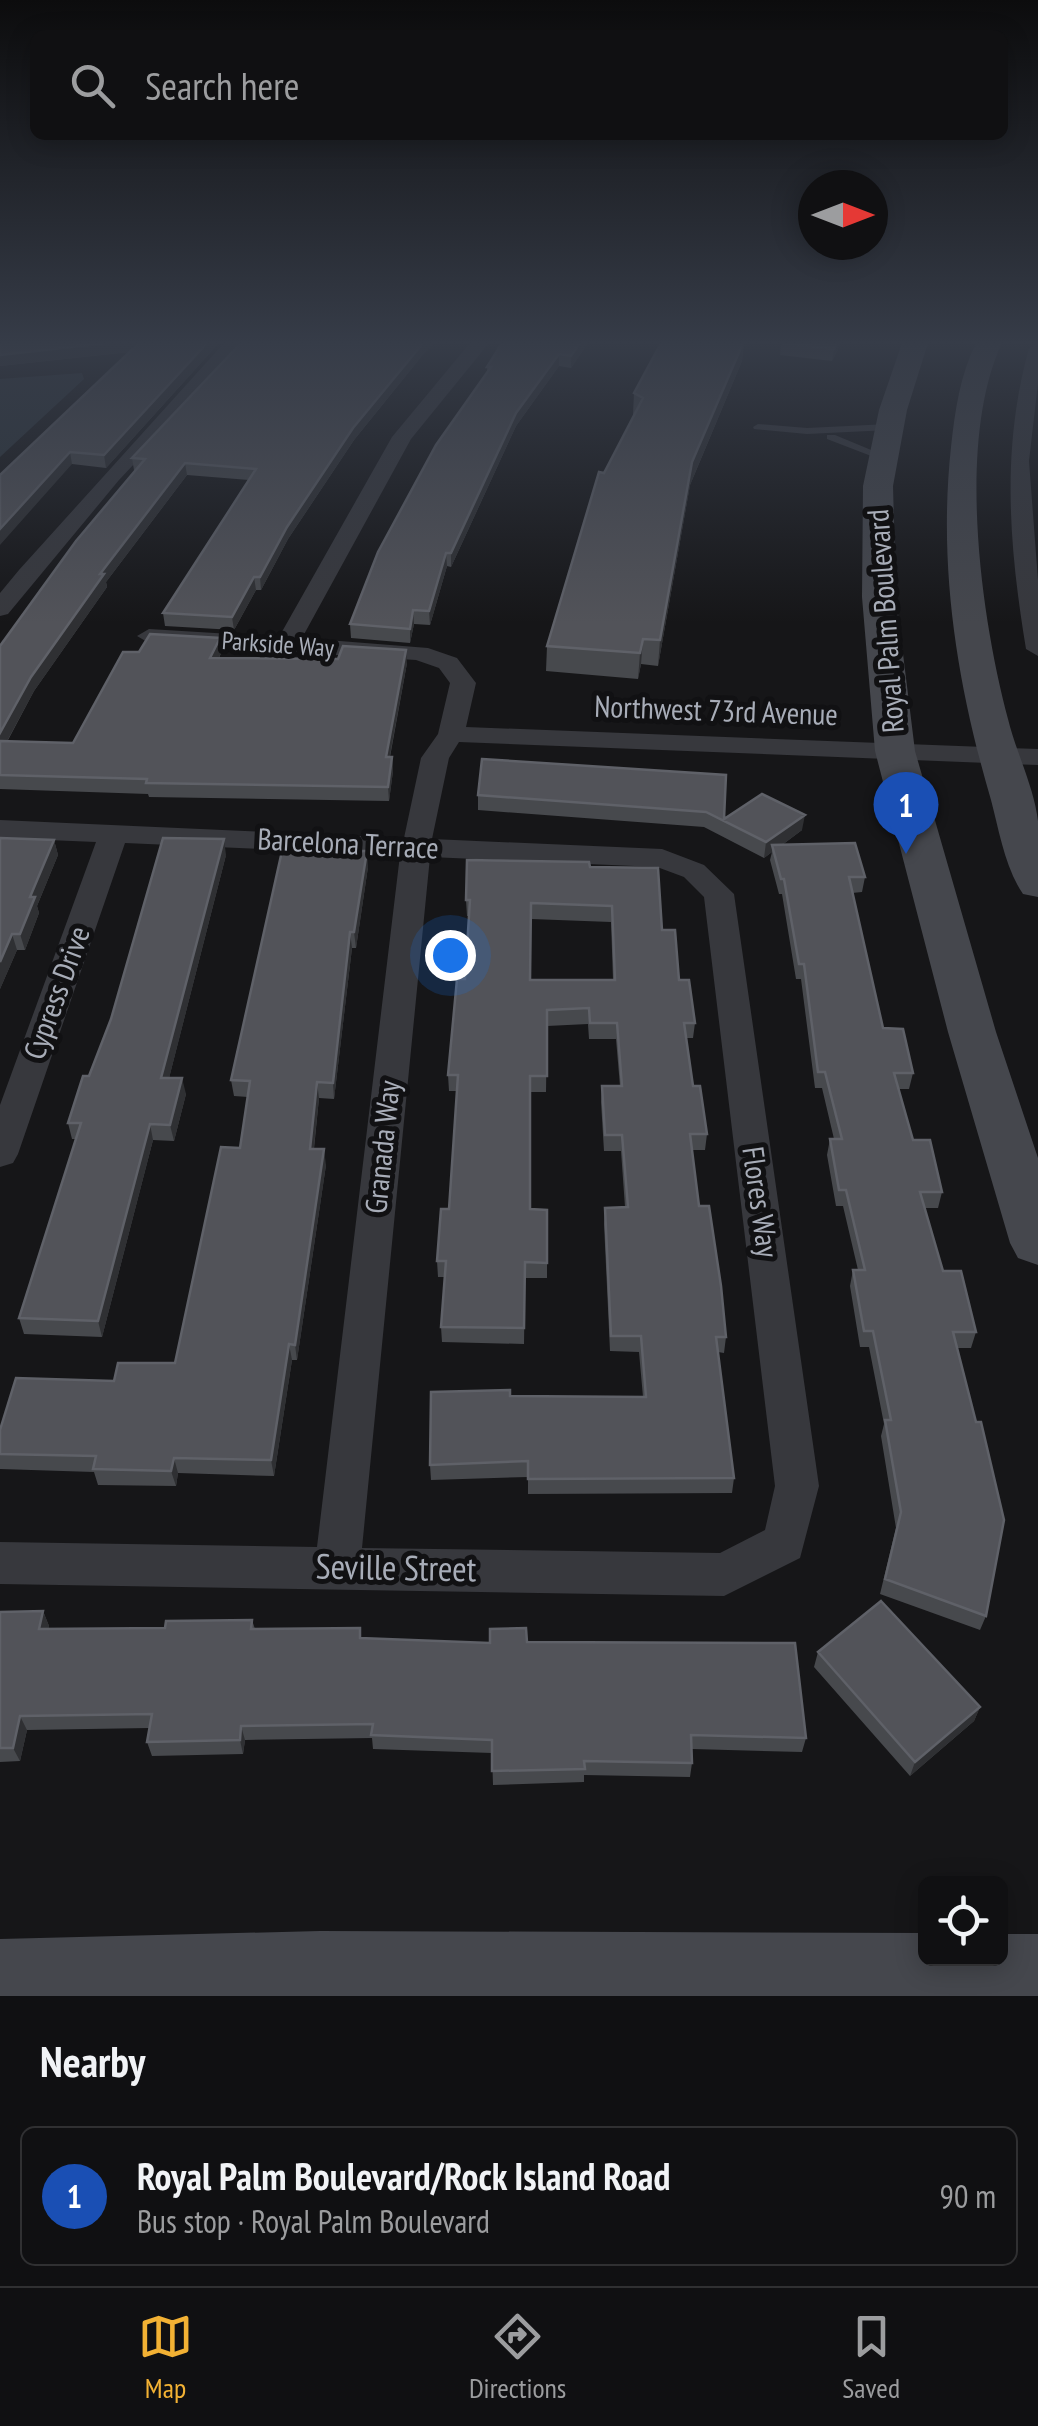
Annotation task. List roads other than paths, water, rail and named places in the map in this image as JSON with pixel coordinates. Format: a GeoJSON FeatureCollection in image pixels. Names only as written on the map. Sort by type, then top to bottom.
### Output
{"type":"FeatureCollection","features":[{"type":"Feature","properties":{"kind":"main road","name":"Royal Palm Boulevard"},"geometry":{"type":"LineString","coordinates":[[888,436],[878,486],[879,597],[895,751],[972,1032],[1038,1243]]}},
{"type":"Feature","properties":{"kind":"main road"},"geometry":{"type":"LineString","coordinates":[[966,436],[958,491],[965,600],[994,755],[1038,884]]}},
{"type":"Feature","properties":{"kind":"main road"},"geometry":{"type":"LineString","coordinates":[[0,1979],[320,1972],[1038,1974]]}},
{"type":"Feature","properties":{"kind":"street"},"geometry":{"type":"LineString","coordinates":[[0,609],[48,546],[146,436]]}},
{"type":"Feature","properties":{"kind":"street"},"geometry":{"type":"LineString","coordinates":[[287,644],[403,436]]}},
{"type":"Feature","properties":{"kind":"street"},"geometry":{"type":"LineString","coordinates":[[1020,436],[1021,556],[1038,649]]}},
{"type":"Feature","properties":{"kind":"street","name":"Parkside Way"},"geometry":{"type":"LineString","coordinates":[[148,636],[418,654],[448,663],[463,683],[451,734]]}},
{"type":"Feature","properties":{"kind":"street","name":"Northwest 73rd Avenue"},"geometry":{"type":"LineString","coordinates":[[451,734],[1038,757]]}},
{"type":"Feature","properties":{"kind":"street","name":"Granada Way"},"geometry":{"type":"LineString","coordinates":[[337,1566],[416,847],[435,758],[451,734]]}},
{"type":"Feature","properties":{"kind":"street","name":"Barcelona Terrace"},"geometry":{"type":"LineString","coordinates":[[0,829],[662,858],[694,871]]}},
{"type":"Feature","properties":{"kind":"street","name":"Cypress Drive"},"geometry":{"type":"LineString","coordinates":[[0,1154],[114,833]]}},
{"type":"Feature","properties":{"kind":"street","name":"Flores Way"},"geometry":{"type":"LineString","coordinates":[[694,871],[719,894],[722,914],[797,1486],[784,1543]]}},
{"type":"Feature","properties":{"kind":"street","name":"Seville Street"},"geometry":{"type":"LineString","coordinates":[[0,1564],[724,1574],[784,1543]]}},
{"type":"Feature","properties":{"kind":"lane"},"geometry":{"type":"LineString","coordinates":[[825,436],[862,446],[886,442]]}},
{"type":"Feature","properties":{"kind":"lane"},"geometry":{"type":"LineString","coordinates":[[843,436],[886,442]]}},
{"type":"Feature","properties":{"kind":"place","name":"Royal Palm Boulevard/Rock Island Road"},"geometry":{"type":"Point","coordinates":[906,854]}}]}
